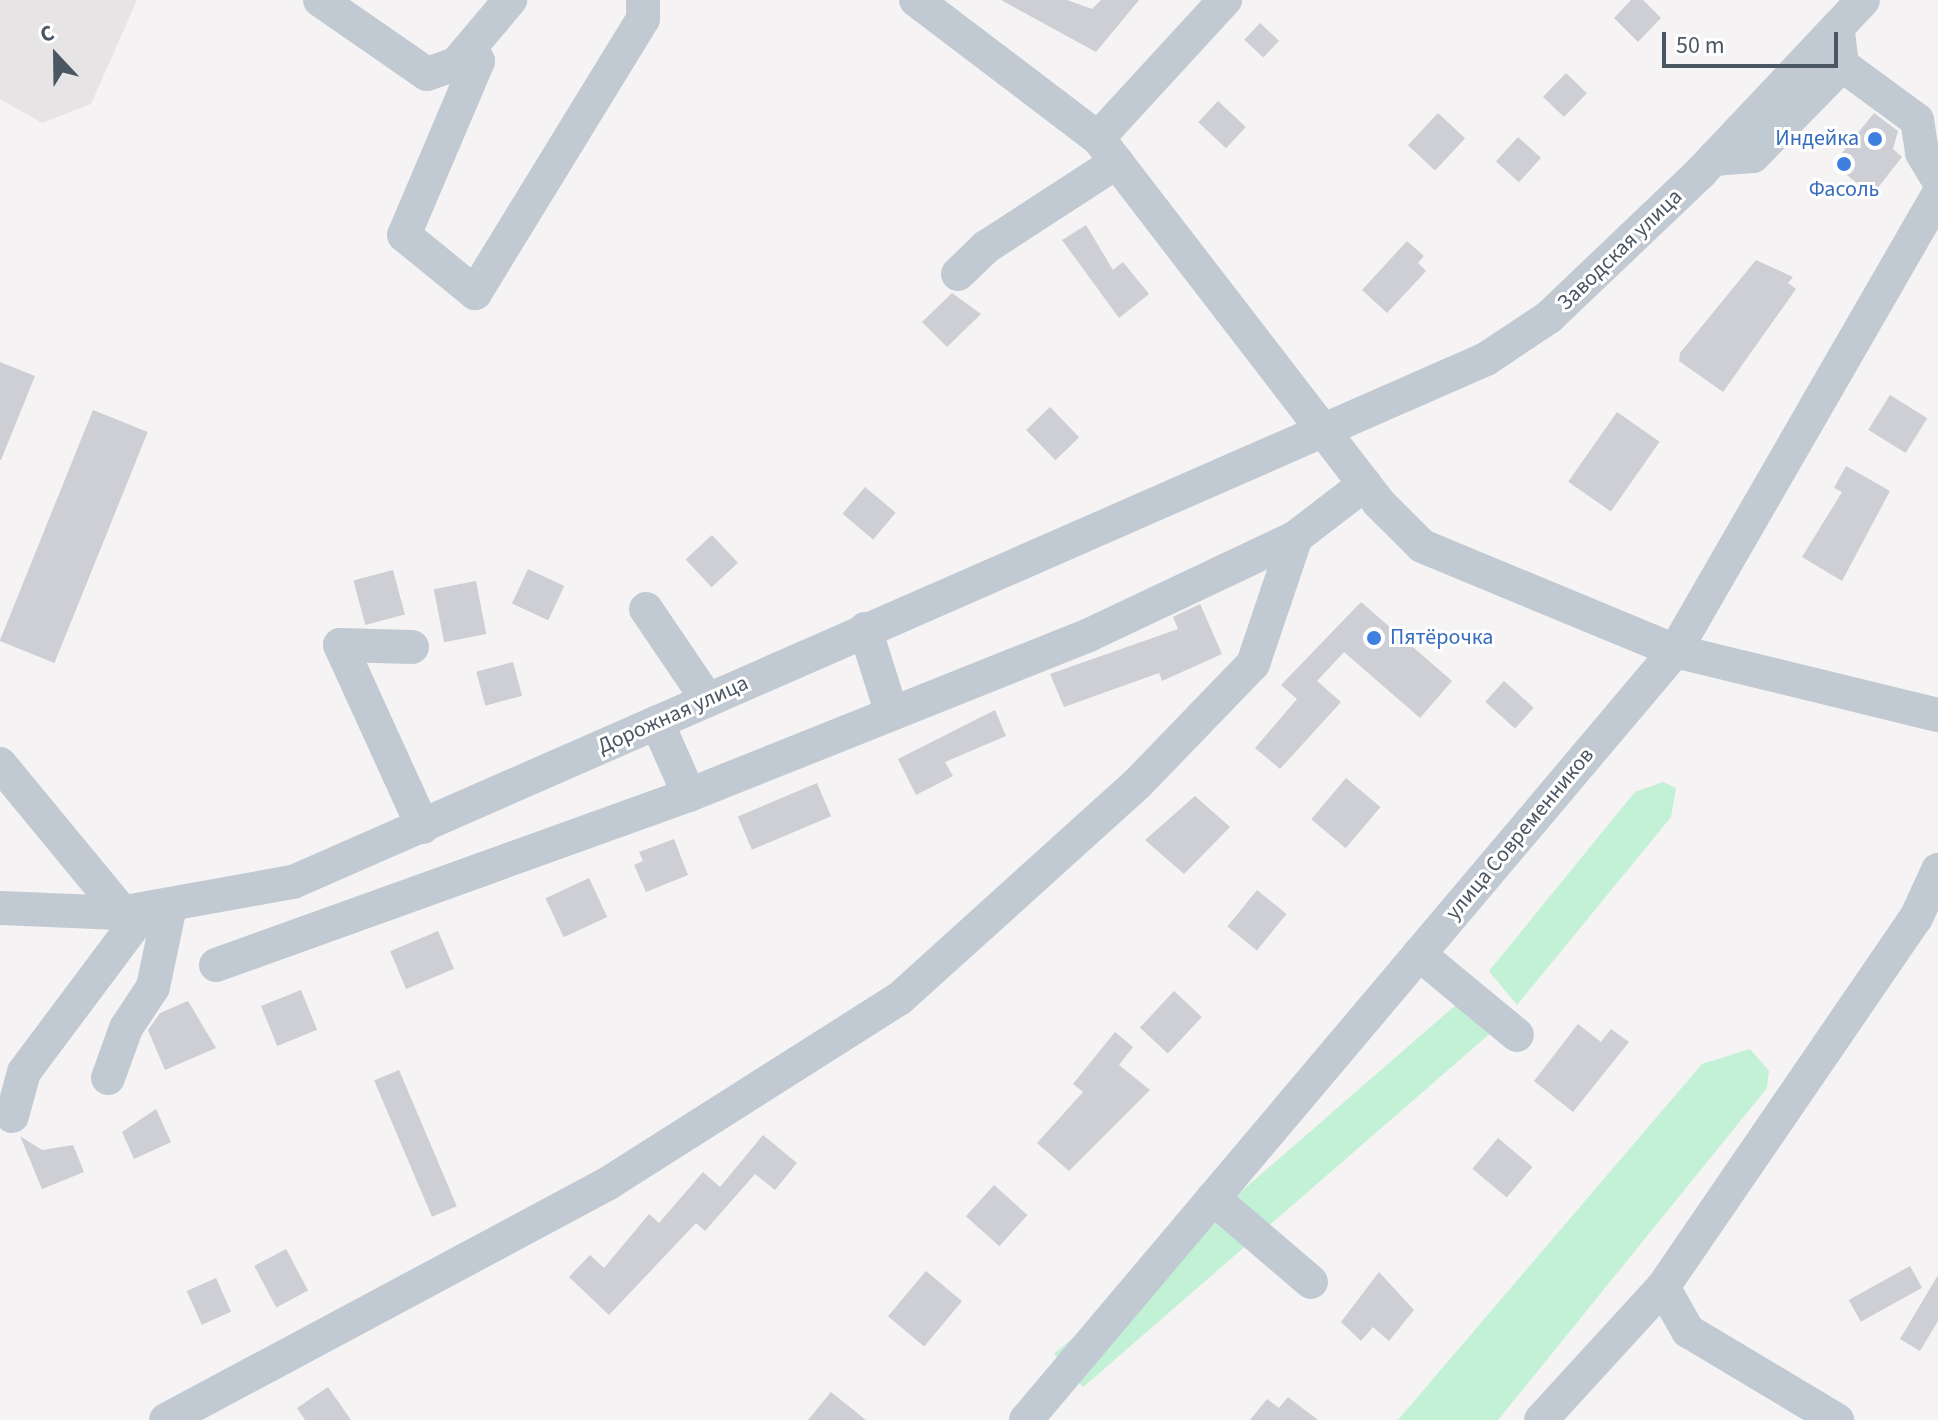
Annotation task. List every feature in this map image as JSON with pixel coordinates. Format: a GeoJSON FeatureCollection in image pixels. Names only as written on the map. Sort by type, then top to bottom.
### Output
{"type":"FeatureCollection","features":[{"type":"Feature","properties":{"kind":"street"},"geometry":{"type":"LineString","coordinates":[[320,0],[411,69],[440,74],[471,49],[510,0]]}},
{"type":"Feature","properties":{"kind":"street"},"geometry":{"type":"LineString","coordinates":[[471,49],[478,61],[404,235],[475,293],[643,19],[643,0]]}},
{"type":"Feature","properties":{"kind":"street"},"geometry":{"type":"LineString","coordinates":[[916,0],[952,11],[1107,150],[1365,484],[1422,546],[1675,651],[1938,715]]}},
{"type":"Feature","properties":{"kind":"street"},"geometry":{"type":"LineString","coordinates":[[958,274],[986,247],[1107,150],[1225,0]]}},
{"type":"Feature","properties":{"kind":"street","name":"Заводская улица"},"geometry":{"type":"LineString","coordinates":[[1327,432],[1486,359],[1549,317],[1713,159],[1863,0]]}},
{"type":"Feature","properties":{"kind":"street"},"geometry":{"type":"LineString","coordinates":[[1837,27],[1842,65],[1917,120],[1922,153],[1938,180]]}},
{"type":"Feature","properties":{"kind":"street"},"geometry":{"type":"LineString","coordinates":[[1713,159],[1753,156],[1842,65]]}},
{"type":"Feature","properties":{"kind":"street","name":"улица Современников"},"geometry":{"type":"LineString","coordinates":[[1026,1420],[1675,651],[1938,195]]}},
{"type":"Feature","properties":{"kind":"street","name":"Дорожная улица"},"geometry":{"type":"LineString","coordinates":[[0,908],[146,910],[293,882],[865,629],[1327,432]]}},
{"type":"Feature","properties":{"kind":"street"},"geometry":{"type":"LineString","coordinates":[[216,965],[689,795],[1089,635],[1296,537],[1365,484]]}},
{"type":"Feature","properties":{"kind":"street"},"geometry":{"type":"LineString","coordinates":[[167,1417],[607,1184],[899,999],[1138,783],[1253,664],[1296,537]]}},
{"type":"Feature","properties":{"kind":"street"},"geometry":{"type":"LineString","coordinates":[[646,609],[707,699]]}},
{"type":"Feature","properties":{"kind":"street"},"geometry":{"type":"LineString","coordinates":[[865,629],[892,714]]}},
{"type":"Feature","properties":{"kind":"street"},"geometry":{"type":"LineString","coordinates":[[412,647],[340,645],[423,827]]}},
{"type":"Feature","properties":{"kind":"street"},"geometry":{"type":"LineString","coordinates":[[657,722],[689,795]]}},
{"type":"Feature","properties":{"kind":"street"},"geometry":{"type":"LineString","coordinates":[[0,764],[146,910],[153,987],[126,1028],[108,1078]]}},
{"type":"Feature","properties":{"kind":"street"},"geometry":{"type":"LineString","coordinates":[[371,850],[388,903]]}},
{"type":"Feature","properties":{"kind":"street"},"geometry":{"type":"LineString","coordinates":[[1541,1420],[1663,1287],[1927,924],[1938,870]]}},
{"type":"Feature","properties":{"kind":"street"},"geometry":{"type":"LineString","coordinates":[[12,1116],[24,1072],[146,910]]}},
{"type":"Feature","properties":{"kind":"street"},"geometry":{"type":"LineString","coordinates":[[1419,954],[1517,1035]]}},
{"type":"Feature","properties":{"kind":"street"},"geometry":{"type":"LineString","coordinates":[[1213,1198],[1311,1282]]}},
{"type":"Feature","properties":{"kind":"street"},"geometry":{"type":"LineString","coordinates":[[1663,1287],[1688,1331],[1837,1420]]}},
{"type":"Feature","properties":{"kind":"shaded area"},"geometry":{"type":"Polygon","coordinates":[[[0,0],[137,0],[91,104],[42,123],[0,99],[0,0]]]}},
{"type":"Feature","properties":{"kind":"green space"},"geometry":{"type":"Polygon","coordinates":[[[1663,782],[1676,788],[1671,817],[1517,1005],[1489,971],[1635,792],[1663,782]]]}},
{"type":"Feature","properties":{"kind":"green space"},"geometry":{"type":"Polygon","coordinates":[[[1473,990],[1502,1023],[1083,1387],[1054,1354],[1473,990]]]}},
{"type":"Feature","properties":{"kind":"green space"},"geometry":{"type":"Polygon","coordinates":[[[1750,1049],[1769,1071],[1767,1088],[1498,1420],[1398,1420],[1702,1064],[1750,1049]]]}},
{"type":"Feature","properties":{"kind":"building"},"geometry":{"type":"Polygon","coordinates":[[[1001,0],[1067,0],[1092,9],[1101,0],[1139,0],[1096,52],[1001,0]]]}},
{"type":"Feature","properties":{"kind":"building"},"geometry":{"type":"Polygon","coordinates":[[[1631,0],[1643,0],[1661,18],[1638,42],[1614,18],[1631,0]]]}},
{"type":"Feature","properties":{"kind":"building"},"geometry":{"type":"Polygon","coordinates":[[[1260,23],[1279,41],[1263,58],[1244,40],[1260,23]]]}},
{"type":"Feature","properties":{"kind":"building"},"geometry":{"type":"Polygon","coordinates":[[[1566,73],[1587,93],[1564,117],[1543,97],[1566,73]]]}},
{"type":"Feature","properties":{"kind":"building"},"geometry":{"type":"Polygon","coordinates":[[[1218,101],[1246,127],[1226,148],[1198,122],[1218,101]]]}},
{"type":"Feature","properties":{"kind":"building"},"geometry":{"type":"Polygon","coordinates":[[[1438,113],[1465,138],[1435,170],[1408,145],[1438,113]]]}},
{"type":"Feature","properties":{"kind":"building"},"geometry":{"type":"Polygon","coordinates":[[[1874,113],[1898,131],[1893,149],[1902,157],[1872,195],[1833,164],[1874,113]]]}},
{"type":"Feature","properties":{"kind":"building"},"geometry":{"type":"Polygon","coordinates":[[[1518,137],[1541,158],[1519,182],[1496,162],[1518,137]]]}},
{"type":"Feature","properties":{"kind":"building"},"geometry":{"type":"Polygon","coordinates":[[[1086,225],[1113,270],[1123,262],[1149,294],[1119,318],[1062,240],[1086,225]]]}},
{"type":"Feature","properties":{"kind":"building"},"geometry":{"type":"Polygon","coordinates":[[[1407,241],[1424,256],[1418,263],[1426,271],[1387,313],[1362,290],[1407,241]]]}},
{"type":"Feature","properties":{"kind":"building"},"geometry":{"type":"Polygon","coordinates":[[[1756,260],[1793,277],[1788,283],[1796,289],[1723,392],[1679,361],[1680,353],[1756,260]]]}},
{"type":"Feature","properties":{"kind":"building"},"geometry":{"type":"Polygon","coordinates":[[[952,293],[981,314],[947,347],[922,322],[952,293]]]}},
{"type":"Feature","properties":{"kind":"building"},"geometry":{"type":"Polygon","coordinates":[[[0,362],[35,376],[1,460],[0,460],[0,362]]]}},
{"type":"Feature","properties":{"kind":"building"},"geometry":{"type":"Polygon","coordinates":[[[1890,395],[1927,418],[1906,453],[1868,430],[1890,395]]]}},
{"type":"Feature","properties":{"kind":"building"},"geometry":{"type":"Polygon","coordinates":[[[1050,407],[1079,437],[1055,460],[1026,430],[1050,407]]]}},
{"type":"Feature","properties":{"kind":"building"},"geometry":{"type":"Polygon","coordinates":[[[93,410],[148,432],[54,663],[0,640],[93,410]]]}},
{"type":"Feature","properties":{"kind":"building"},"geometry":{"type":"Polygon","coordinates":[[[1617,412],[1660,442],[1611,511],[1568,482],[1617,412]]]}},
{"type":"Feature","properties":{"kind":"building"},"geometry":{"type":"Polygon","coordinates":[[[1846,466],[1890,491],[1842,581],[1802,557],[1842,492],[1834,488],[1846,466]]]}},
{"type":"Feature","properties":{"kind":"building"},"geometry":{"type":"Polygon","coordinates":[[[865,487],[896,513],[873,540],[843,514],[865,487]]]}},
{"type":"Feature","properties":{"kind":"building"},"geometry":{"type":"Polygon","coordinates":[[[712,535],[738,563],[712,587],[686,560],[712,535]]]}},
{"type":"Feature","properties":{"kind":"building"},"geometry":{"type":"Polygon","coordinates":[[[528,569],[564,586],[548,620],[512,603],[528,569]]]}},
{"type":"Feature","properties":{"kind":"building"},"geometry":{"type":"Polygon","coordinates":[[[393,570],[405,614],[365,625],[353,581],[393,570]]]}},
{"type":"Feature","properties":{"kind":"building"},"geometry":{"type":"Polygon","coordinates":[[[476,581],[486,634],[444,642],[434,589],[476,581]]]}},
{"type":"Feature","properties":{"kind":"building"},"geometry":{"type":"Polygon","coordinates":[[[1361,602],[1452,681],[1420,718],[1344,652],[1317,681],[1341,702],[1280,769],[1255,748],[1297,699],[1281,685],[1361,602]]]}},
{"type":"Feature","properties":{"kind":"building"},"geometry":{"type":"Polygon","coordinates":[[[1200,604],[1222,654],[1162,681],[1159,673],[1064,707],[1050,674],[1178,629],[1173,617],[1200,604]]]}},
{"type":"Feature","properties":{"kind":"building"},"geometry":{"type":"Polygon","coordinates":[[[513,662],[522,696],[485,706],[476,672],[513,662]]]}},
{"type":"Feature","properties":{"kind":"building"},"geometry":{"type":"Polygon","coordinates":[[[1504,681],[1534,708],[1515,729],[1485,702],[1504,681]]]}},
{"type":"Feature","properties":{"kind":"building"},"geometry":{"type":"Polygon","coordinates":[[[995,710],[1006,736],[945,762],[953,776],[916,795],[898,759],[995,710]]]}},
{"type":"Feature","properties":{"kind":"building"},"geometry":{"type":"Polygon","coordinates":[[[1346,778],[1380,807],[1346,848],[1311,819],[1346,778]]]}},
{"type":"Feature","properties":{"kind":"building"},"geometry":{"type":"Polygon","coordinates":[[[817,783],[831,816],[752,850],[738,817],[817,783]]]}},
{"type":"Feature","properties":{"kind":"building"},"geometry":{"type":"Polygon","coordinates":[[[1195,796],[1230,827],[1184,874],[1145,840],[1195,796]]]}},
{"type":"Feature","properties":{"kind":"building"},"geometry":{"type":"Polygon","coordinates":[[[674,839],[688,875],[646,892],[634,865],[643,861],[639,852],[674,839]]]}},
{"type":"Feature","properties":{"kind":"building"},"geometry":{"type":"Polygon","coordinates":[[[589,878],[607,917],[564,937],[545,898],[589,878]]]}},
{"type":"Feature","properties":{"kind":"building"},"geometry":{"type":"Polygon","coordinates":[[[1257,890],[1287,914],[1257,950],[1227,927],[1257,890]]]}},
{"type":"Feature","properties":{"kind":"building"},"geometry":{"type":"Polygon","coordinates":[[[438,931],[454,969],[406,989],[390,951],[438,931]]]}},
{"type":"Feature","properties":{"kind":"building"},"geometry":{"type":"Polygon","coordinates":[[[301,990],[317,1030],[277,1046],[261,1006],[301,990]]]}},
{"type":"Feature","properties":{"kind":"building"},"geometry":{"type":"Polygon","coordinates":[[[1174,991],[1202,1017],[1168,1053],[1140,1028],[1174,991]]]}},
{"type":"Feature","properties":{"kind":"building"},"geometry":{"type":"Polygon","coordinates":[[[188,1001],[216,1048],[165,1070],[148,1030],[160,1013],[188,1001]]]}},
{"type":"Feature","properties":{"kind":"building"},"geometry":{"type":"Polygon","coordinates":[[[1578,1024],[1601,1042],[1611,1029],[1629,1042],[1573,1112],[1534,1081],[1578,1024]]]}},
{"type":"Feature","properties":{"kind":"building"},"geometry":{"type":"Polygon","coordinates":[[[1115,1032],[1133,1047],[1119,1065],[1150,1090],[1069,1171],[1037,1143],[1083,1092],[1073,1084],[1115,1032]]]}},
{"type":"Feature","properties":{"kind":"building"},"geometry":{"type":"Polygon","coordinates":[[[399,1070],[457,1206],[432,1217],[374,1081],[399,1070]]]}},
{"type":"Feature","properties":{"kind":"building"},"geometry":{"type":"Polygon","coordinates":[[[156,1109],[171,1142],[134,1159],[122,1132],[156,1109]]]}},
{"type":"Feature","properties":{"kind":"building"},"geometry":{"type":"Polygon","coordinates":[[[763,1135],[797,1163],[775,1190],[755,1174],[705,1231],[696,1223],[609,1315],[569,1277],[590,1255],[604,1268],[649,1214],[659,1223],[703,1172],[720,1187],[763,1135]]]}},
{"type":"Feature","properties":{"kind":"building"},"geometry":{"type":"Polygon","coordinates":[[[20,1136],[42,1150],[73,1145],[84,1172],[42,1189],[20,1136]]]}},
{"type":"Feature","properties":{"kind":"building"},"geometry":{"type":"Polygon","coordinates":[[[1498,1138],[1532,1167],[1507,1198],[1472,1169],[1498,1138]]]}},
{"type":"Feature","properties":{"kind":"building"},"geometry":{"type":"Polygon","coordinates":[[[994,1185],[1027,1215],[999,1246],[966,1216],[994,1185]]]}},
{"type":"Feature","properties":{"kind":"building"},"geometry":{"type":"Polygon","coordinates":[[[286,1249],[308,1290],[276,1307],[254,1266],[286,1249]]]}},
{"type":"Feature","properties":{"kind":"building"},"geometry":{"type":"Polygon","coordinates":[[[1910,1266],[1922,1288],[1861,1322],[1849,1300],[1910,1266]]]}},
{"type":"Feature","properties":{"kind":"building"},"geometry":{"type":"Polygon","coordinates":[[[926,1271],[962,1301],[924,1346],[888,1316],[926,1271]]]}},
{"type":"Feature","properties":{"kind":"building"},"geometry":{"type":"Polygon","coordinates":[[[1379,1272],[1414,1310],[1389,1341],[1373,1327],[1361,1341],[1341,1322],[1379,1272]]]}},
{"type":"Feature","properties":{"kind":"building"},"geometry":{"type":"Polygon","coordinates":[[[1938,1275],[1938,1321],[1920,1351],[1900,1339],[1938,1275]]]}},
{"type":"Feature","properties":{"kind":"building"},"geometry":{"type":"Polygon","coordinates":[[[216,1278],[231,1312],[202,1325],[187,1291],[216,1278]]]}},
{"type":"Feature","properties":{"kind":"building"},"geometry":{"type":"Polygon","coordinates":[[[328,1387],[351,1420],[305,1420],[297,1408],[328,1387]]]}},
{"type":"Feature","properties":{"kind":"building"},"geometry":{"type":"Polygon","coordinates":[[[831,1392],[866,1420],[808,1420],[831,1392]]]}},
{"type":"Feature","properties":{"kind":"building"},"geometry":{"type":"Polygon","coordinates":[[[1288,1397],[1318,1420],[1250,1420],[1267,1399],[1279,1408],[1288,1397]]]}},
{"type":"Feature","properties":{"kind":"place","name":"Индейка"},"geometry":{"type":"Point","coordinates":[1875,139]}},
{"type":"Feature","properties":{"kind":"place","name":"Фасоль"},"geometry":{"type":"Point","coordinates":[1844,164]}},
{"type":"Feature","properties":{"kind":"place","name":"Пятёрочка"},"geometry":{"type":"Point","coordinates":[1374,638]}}]}
